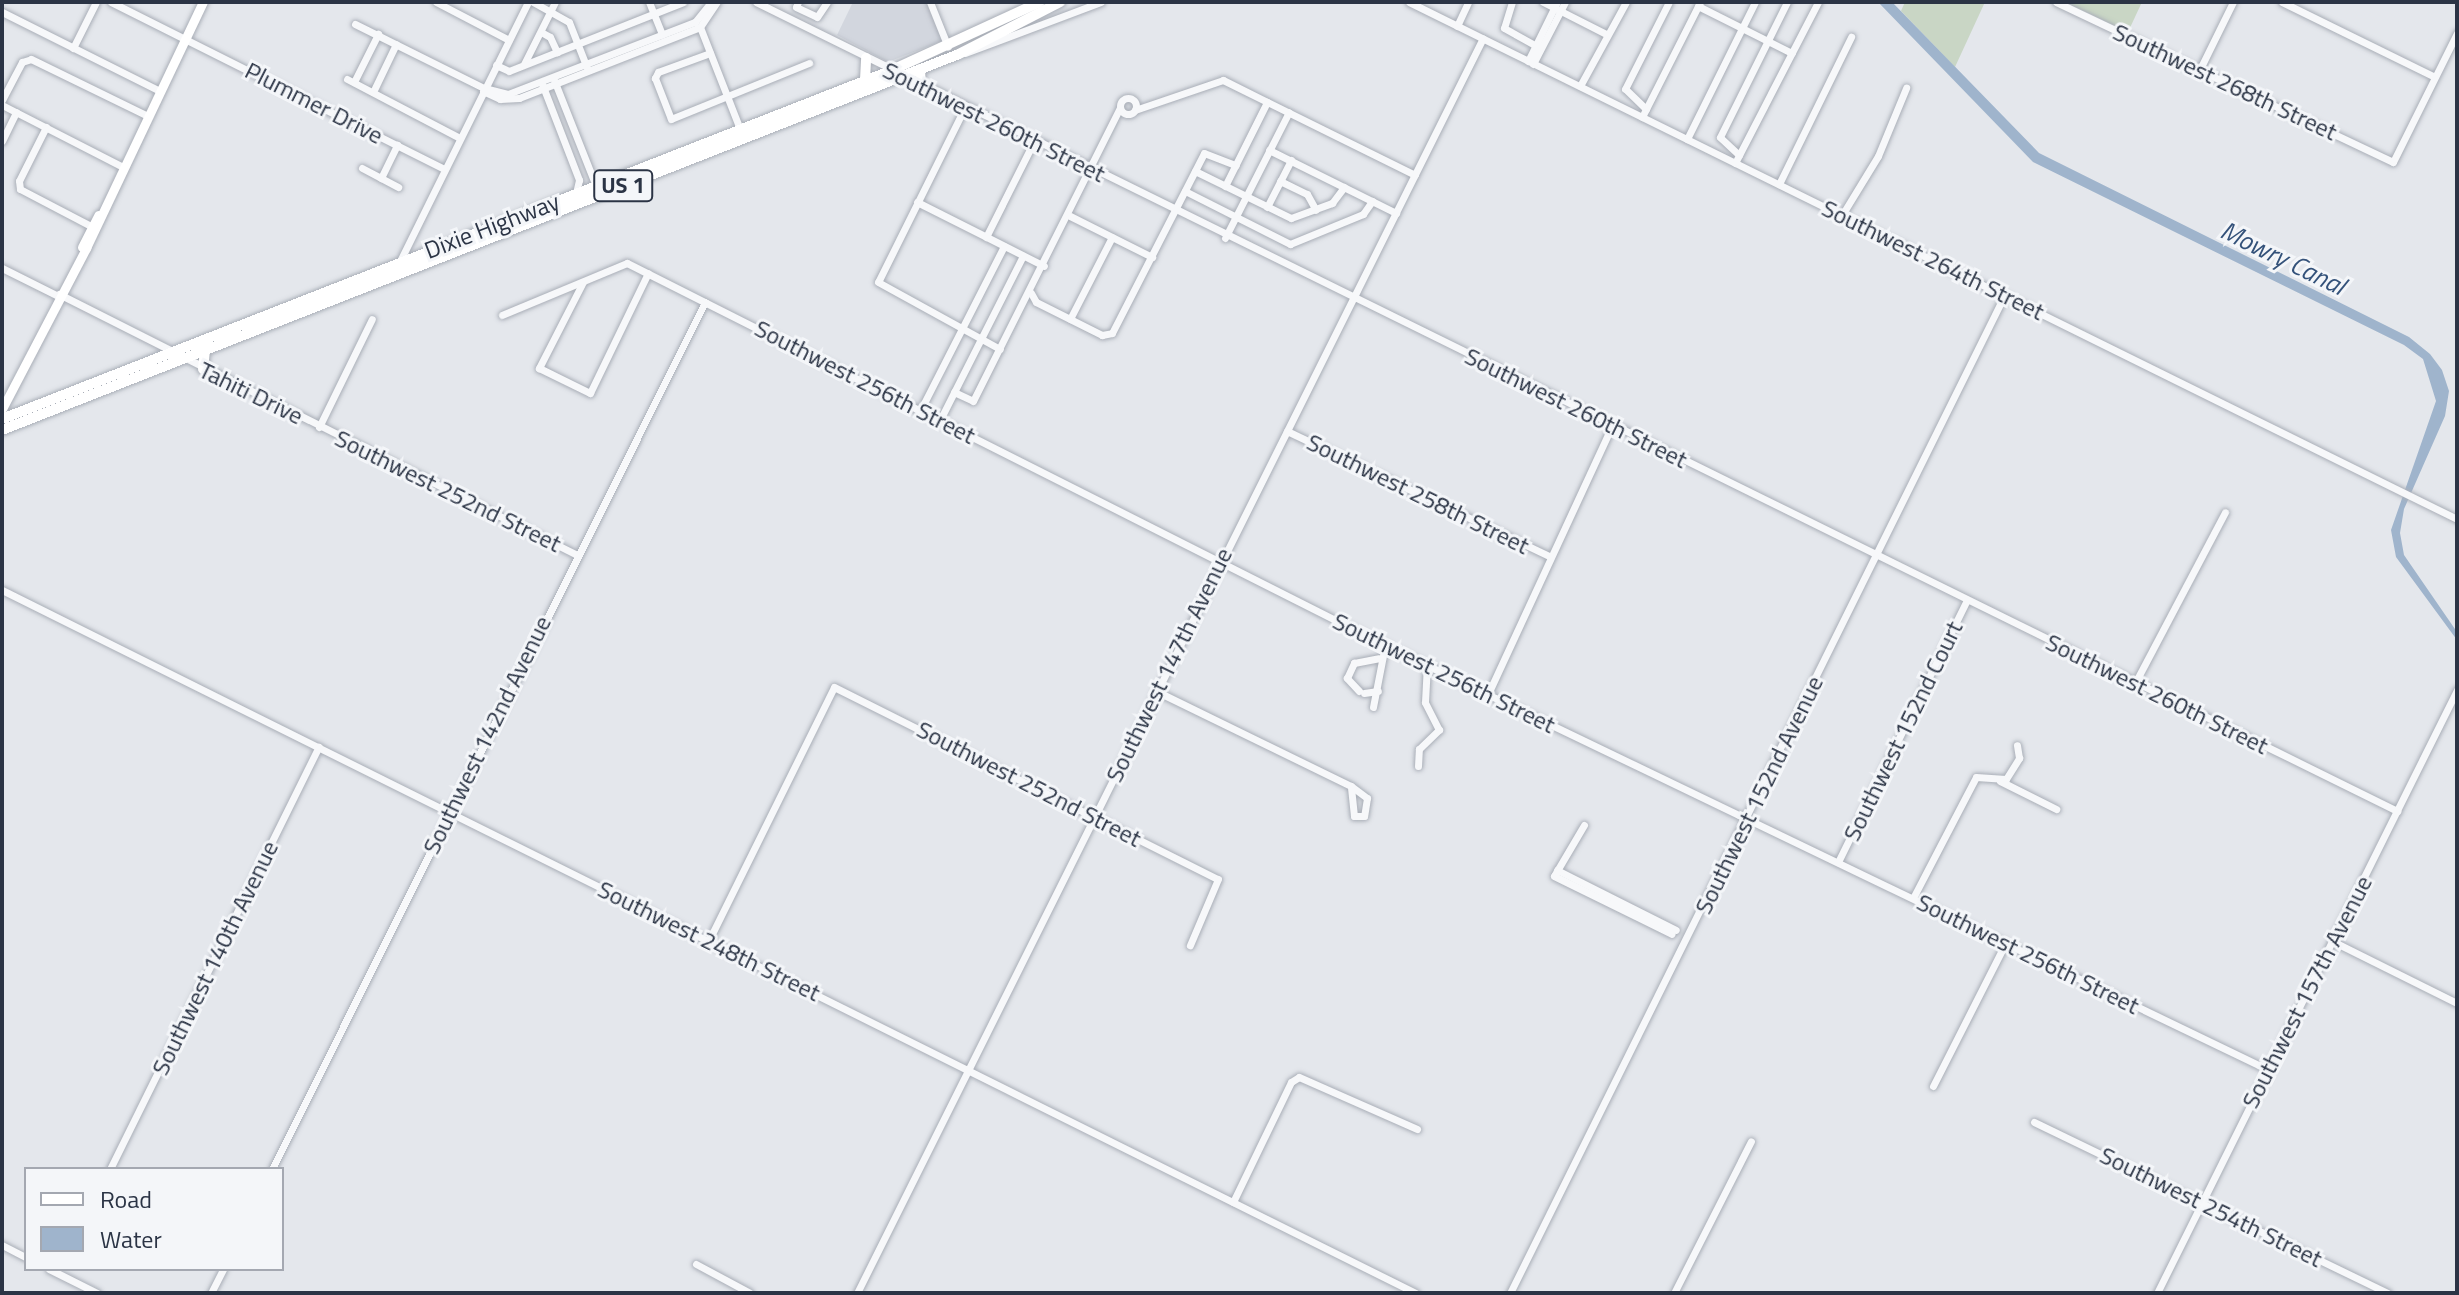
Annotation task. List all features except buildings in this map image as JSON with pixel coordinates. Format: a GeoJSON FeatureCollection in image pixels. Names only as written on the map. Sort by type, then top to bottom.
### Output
{"type":"FeatureCollection","features":[{"type":"Feature","properties":{"kind":"highway","name":"US 1"},"geometry":{"type":"LineString","coordinates":[[959,54],[1040,2]]}},
{"type":"Feature","properties":{"kind":"highway","name":"US 1"},"geometry":{"type":"LineString","coordinates":[[1026,11],[1060,2]]}},
{"type":"Feature","properties":{"kind":"highway","name":"Dixie Highway"},"geometry":{"type":"LineString","coordinates":[[2,430],[205,350],[576,193],[890,71],[1026,11]]}},
{"type":"Feature","properties":{"kind":"highway","name":"Dixie Highway"},"geometry":{"type":"LineString","coordinates":[[2,419],[959,54]]}},
{"type":"Feature","properties":{"kind":"highway"},"geometry":{"type":"LineString","coordinates":[[865,80],[866,58]]}},
{"type":"Feature","properties":{"kind":"highway"},"geometry":{"type":"LineString","coordinates":[[920,69],[921,87]]}},
{"type":"Feature","properties":{"kind":"highway"},"geometry":{"type":"LineString","coordinates":[[203,369],[205,350]]}},
{"type":"Feature","properties":{"kind":"highway"},"geometry":{"type":"LineString","coordinates":[[27,420],[81,388]]}},
{"type":"Feature","properties":{"kind":"main road"},"geometry":{"type":"LineString","coordinates":[[2,409],[203,2]]}},
{"type":"Feature","properties":{"kind":"main road"},"geometry":{"type":"LineString","coordinates":[[82,251],[89,225],[100,212]]}},
{"type":"Feature","properties":{"kind":"street"},"geometry":{"type":"LineString","coordinates":[[73,48],[96,2]]}},
{"type":"Feature","properties":{"kind":"street"},"geometry":{"type":"LineString","coordinates":[[111,2],[184,38]]}},
{"type":"Feature","properties":{"kind":"street"},"geometry":{"type":"LineString","coordinates":[[436,2],[509,40]]}},
{"type":"Feature","properties":{"kind":"street"},"geometry":{"type":"LineString","coordinates":[[400,268],[444,169],[530,2],[569,22],[586,68]]}},
{"type":"Feature","properties":{"kind":"street"},"geometry":{"type":"LineString","coordinates":[[524,64],[555,2]]}},
{"type":"Feature","properties":{"kind":"street"},"geometry":{"type":"LineString","coordinates":[[649,2],[662,35]]}},
{"type":"Feature","properties":{"kind":"street"},"geometry":{"type":"LineString","coordinates":[[496,65],[509,71],[683,2]]}},
{"type":"Feature","properties":{"kind":"street"},"geometry":{"type":"LineString","coordinates":[[586,68],[699,20],[710,4],[700,2]]}},
{"type":"Feature","properties":{"kind":"street"},"geometry":{"type":"LineString","coordinates":[[355,24],[484,90],[508,94],[543,85],[700,27],[717,2]]}},
{"type":"Feature","properties":{"kind":"street","name":"Southwest 260th Street"},"geometry":{"type":"LineString","coordinates":[[756,2],[1225,238],[2397,811]]}},
{"type":"Feature","properties":{"kind":"street"},"geometry":{"type":"LineString","coordinates":[[798,2],[796,7],[820,17],[827,2]]}},
{"type":"Feature","properties":{"kind":"street"},"geometry":{"type":"LineString","coordinates":[[930,2],[948,47]]}},
{"type":"Feature","properties":{"kind":"street"},"geometry":{"type":"LineString","coordinates":[[959,54],[1101,2]]}},
{"type":"Feature","properties":{"kind":"street","name":"Southwest 264th Street"},"geometry":{"type":"LineString","coordinates":[[1409,2],[1580,86],[1644,113],[1687,139],[1737,159],[1779,184],[2457,519]]}},
{"type":"Feature","properties":{"kind":"street"},"geometry":{"type":"LineString","coordinates":[[1457,26],[1468,2]]}},
{"type":"Feature","properties":{"kind":"street"},"geometry":{"type":"LineString","coordinates":[[1512,2],[1504,29],[1536,46]]}},
{"type":"Feature","properties":{"kind":"street"},"geometry":{"type":"LineString","coordinates":[[1543,2],[1606,34]]}},
{"type":"Feature","properties":{"kind":"street"},"geometry":{"type":"LineString","coordinates":[[1531,62],[1557,7],[1565,2]]}},
{"type":"Feature","properties":{"kind":"street"},"geometry":{"type":"LineString","coordinates":[[1580,86],[1611,24],[1626,2]]}},
{"type":"Feature","properties":{"kind":"street"},"geometry":{"type":"LineString","coordinates":[[1669,2],[1625,91],[1644,113],[1699,4],[1792,53]]}},
{"type":"Feature","properties":{"kind":"street"},"geometry":{"type":"LineString","coordinates":[[1687,139],[1755,2]]}},
{"type":"Feature","properties":{"kind":"street"},"geometry":{"type":"LineString","coordinates":[[1787,2],[1720,137],[1737,159],[1818,2]]}},
{"type":"Feature","properties":{"kind":"street","name":"Southwest 268th Street"},"geometry":{"type":"LineString","coordinates":[[2056,2],[2393,162],[2435,77]]}},
{"type":"Feature","properties":{"kind":"street"},"geometry":{"type":"LineString","coordinates":[[2200,69],[2233,2]]}},
{"type":"Feature","properties":{"kind":"street"},"geometry":{"type":"LineString","coordinates":[[2282,2],[2435,77],[2457,33]]}},
{"type":"Feature","properties":{"kind":"street"},"geometry":{"type":"LineString","coordinates":[[1531,62],[1557,7]]}},
{"type":"Feature","properties":{"kind":"street"},"geometry":{"type":"LineString","coordinates":[[1026,11],[1045,25]]}},
{"type":"Feature","properties":{"kind":"street"},"geometry":{"type":"LineString","coordinates":[[2,12],[158,90]]}},
{"type":"Feature","properties":{"kind":"street"},"geometry":{"type":"LineString","coordinates":[[475,22],[480,12]]}},
{"type":"Feature","properties":{"kind":"street"},"geometry":{"type":"LineString","coordinates":[[700,27],[740,129]]}},
{"type":"Feature","properties":{"kind":"street"},"geometry":{"type":"LineString","coordinates":[[541,32],[550,37],[557,52]]}},
{"type":"Feature","properties":{"kind":"street"},"geometry":{"type":"LineString","coordinates":[[378,34],[350,81],[460,138]]}},
{"type":"Feature","properties":{"kind":"street"},"geometry":{"type":"LineString","coordinates":[[1779,184],[1851,37]]}},
{"type":"Feature","properties":{"kind":"street","name":"Plummer Drive"},"geometry":{"type":"LineString","coordinates":[[184,38],[444,169]]}},
{"type":"Feature","properties":{"kind":"street","name":"Southwest 147th Avenue"},"geometry":{"type":"LineString","coordinates":[[857,1293],[1483,38]]}},
{"type":"Feature","properties":{"kind":"street"},"geometry":{"type":"LineString","coordinates":[[373,92],[396,44]]}},
{"type":"Feature","properties":{"kind":"street"},"geometry":{"type":"LineString","coordinates":[[710,53],[658,72],[655,78],[671,119],[728,99],[809,63]]}},
{"type":"Feature","properties":{"kind":"street"},"geometry":{"type":"LineString","coordinates":[[121,166],[2,103],[25,59],[38,61],[146,115]]}},
{"type":"Feature","properties":{"kind":"street"},"geometry":{"type":"LineString","coordinates":[[554,80],[596,186]]}},
{"type":"Feature","properties":{"kind":"street"},"geometry":{"type":"LineString","coordinates":[[1120,108],[1133,109],[1220,80],[1415,175]]}},
{"type":"Feature","properties":{"kind":"street"},"geometry":{"type":"LineString","coordinates":[[543,85],[580,182],[576,193]]}},
{"type":"Feature","properties":{"kind":"street"},"geometry":{"type":"LineString","coordinates":[[1842,215],[1878,156],[1906,88]]}},
{"type":"Feature","properties":{"kind":"street"},"geometry":{"type":"LineString","coordinates":[[954,392],[973,401],[1070,216],[1116,123],[1125,98],[1133,109]]}},
{"type":"Feature","properties":{"kind":"street"},"geometry":{"type":"LineString","coordinates":[[1225,186],[1267,102]]}},
{"type":"Feature","properties":{"kind":"street"},"geometry":{"type":"LineString","coordinates":[[965,107],[879,284],[1000,349]]}},
{"type":"Feature","properties":{"kind":"street"},"geometry":{"type":"LineString","coordinates":[[1116,123],[1133,109]]}},
{"type":"Feature","properties":{"kind":"street"},"geometry":{"type":"LineString","coordinates":[[2,141],[16,112]]}},
{"type":"Feature","properties":{"kind":"street"},"geometry":{"type":"LineString","coordinates":[[1225,238],[1289,112]]}},
{"type":"Feature","properties":{"kind":"street"},"geometry":{"type":"LineString","coordinates":[[46,127],[19,181],[20,189],[89,225]]}},
{"type":"Feature","properties":{"kind":"street"},"geometry":{"type":"LineString","coordinates":[[986,237],[1034,141]]}},
{"type":"Feature","properties":{"kind":"street"},"geometry":{"type":"LineString","coordinates":[[381,178],[397,145]]}},
{"type":"Feature","properties":{"kind":"street"},"geometry":{"type":"LineString","coordinates":[[1269,150],[1396,213]]}},
{"type":"Feature","properties":{"kind":"street"},"geometry":{"type":"LineString","coordinates":[[1031,293],[1034,301],[1102,335],[1112,333],[1207,152],[1236,165]]}},
{"type":"Feature","properties":{"kind":"street"},"geometry":{"type":"LineString","coordinates":[[1267,207],[1291,160]]}},
{"type":"Feature","properties":{"kind":"street"},"geometry":{"type":"LineString","coordinates":[[362,168],[398,187]]}},
{"type":"Feature","properties":{"kind":"street"},"geometry":{"type":"LineString","coordinates":[[1195,171],[1291,218],[1334,201],[1344,187]]}},
{"type":"Feature","properties":{"kind":"street"},"geometry":{"type":"LineString","coordinates":[[1280,181],[1310,196],[1316,210]]}},
{"type":"Feature","properties":{"kind":"street"},"geometry":{"type":"LineString","coordinates":[[1185,191],[1290,244],[1363,214],[1372,201]]}},
{"type":"Feature","properties":{"kind":"street"},"geometry":{"type":"LineString","coordinates":[[917,202],[1044,266]]}},
{"type":"Feature","properties":{"kind":"street"},"geometry":{"type":"LineString","coordinates":[[1070,216],[1152,257]]}},
{"type":"Feature","properties":{"kind":"street"},"geometry":{"type":"LineString","coordinates":[[1070,319],[1112,237]]}},
{"type":"Feature","properties":{"kind":"street"},"geometry":{"type":"LineString","coordinates":[[920,411],[1004,246]]}},
{"type":"Feature","properties":{"kind":"street"},"geometry":{"type":"LineString","coordinates":[[940,420],[1023,256]]}},
{"type":"Feature","properties":{"kind":"street","name":"Southwest 256th Street"},"geometry":{"type":"LineString","coordinates":[[583,281],[627,263],[1385,645],[2269,1070]]}},
{"type":"Feature","properties":{"kind":"street"},"geometry":{"type":"LineString","coordinates":[[2,268],[183,359]]}},
{"type":"Feature","properties":{"kind":"street"},"geometry":{"type":"LineString","coordinates":[[583,281],[539,368],[590,393],[648,273]]}},
{"type":"Feature","properties":{"kind":"street"},"geometry":{"type":"LineString","coordinates":[[502,315],[583,281]]}},
{"type":"Feature","properties":{"kind":"street","name":"Southwest 152nd Avenue"},"geometry":{"type":"LineString","coordinates":[[1510,1293],[1748,819],[2004,296]]}},
{"type":"Feature","properties":{"kind":"street","name":"Southwest 142nd Avenue"},"geometry":{"type":"LineString","coordinates":[[273,1167],[705,302]]}},
{"type":"Feature","properties":{"kind":"street"},"geometry":{"type":"LineString","coordinates":[[319,427],[372,319]]}},
{"type":"Feature","properties":{"kind":"street","name":"Tahiti Drive"},"geometry":{"type":"LineString","coordinates":[[183,359],[319,427]]}},
{"type":"Feature","properties":{"kind":"street"},"geometry":{"type":"LineString","coordinates":[[1488,694],[1543,583],[1549,556],[1612,426]]}},
{"type":"Feature","properties":{"kind":"street","name":"Southwest 252nd Street"},"geometry":{"type":"LineString","coordinates":[[319,427],[577,555]]}},
{"type":"Feature","properties":{"kind":"street","name":"Southwest 258th Street"},"geometry":{"type":"LineString","coordinates":[[1287,431],[1549,556]]}},
{"type":"Feature","properties":{"kind":"street"},"geometry":{"type":"LineString","coordinates":[[2135,683],[2225,512]]}},
{"type":"Feature","properties":{"kind":"street","name":"Southwest 248th Street"},"geometry":{"type":"LineString","coordinates":[[2,590],[1416,1293]]}},
{"type":"Feature","properties":{"kind":"street","name":"Southwest 152nd Court"},"geometry":{"type":"LineString","coordinates":[[1838,862],[1967,600]]}},
{"type":"Feature","properties":{"kind":"street"},"geometry":{"type":"LineString","coordinates":[[1373,707],[1384,671],[1379,658],[1385,645]]}},
{"type":"Feature","properties":{"kind":"street"},"geometry":{"type":"LineString","coordinates":[[1378,691],[1362,692],[1347,678],[1354,663],[1379,658]]}},
{"type":"Feature","properties":{"kind":"street"},"geometry":{"type":"LineString","coordinates":[[1418,766],[1419,749],[1439,730],[1425,702],[1427,665]]}},
{"type":"Feature","properties":{"kind":"street","name":"Southwest 252nd Street"},"geometry":{"type":"LineString","coordinates":[[709,940],[834,687],[1218,879],[1219,886],[1190,945]]}},
{"type":"Feature","properties":{"kind":"street","name":"Southwest 157th Avenue"},"geometry":{"type":"LineString","coordinates":[[2157,1293],[2457,690]]}},
{"type":"Feature","properties":{"kind":"street"},"geometry":{"type":"LineString","coordinates":[[1156,691],[1351,786]]}},
{"type":"Feature","properties":{"kind":"street"},"geometry":{"type":"LineString","coordinates":[[2000,781],[2015,767],[2017,745]]}},
{"type":"Feature","properties":{"kind":"street","name":"Southwest 140th Avenue"},"geometry":{"type":"LineString","coordinates":[[111,1167],[319,747]]}},
{"type":"Feature","properties":{"kind":"street"},"geometry":{"type":"LineString","coordinates":[[1913,898],[1976,777],[2000,781],[2056,809]]}},
{"type":"Feature","properties":{"kind":"street"},"geometry":{"type":"LineString","coordinates":[[1584,825],[1557,870],[1674,932]]}},
{"type":"Feature","properties":{"kind":"street"},"geometry":{"type":"LineString","coordinates":[[2332,941],[2457,1003]]}},
{"type":"Feature","properties":{"kind":"street"},"geometry":{"type":"LineString","coordinates":[[1933,1086],[2005,944]]}},
{"type":"Feature","properties":{"kind":"street"},"geometry":{"type":"LineString","coordinates":[[1233,1202],[1291,1082],[1305,1077],[1417,1129]]}},
{"type":"Feature","properties":{"kind":"street","name":"Southwest 254th Street"},"geometry":{"type":"LineString","coordinates":[[2034,1122],[2388,1293]]}},
{"type":"Feature","properties":{"kind":"street"},"geometry":{"type":"LineString","coordinates":[[1674,1293],[1751,1141]]}},
{"type":"Feature","properties":{"kind":"street"},"geometry":{"type":"LineString","coordinates":[[2,1245],[24,1256]]}},
{"type":"Feature","properties":{"kind":"street"},"geometry":{"type":"LineString","coordinates":[[696,1264],[750,1293]]}},
{"type":"Feature","properties":{"kind":"street"},"geometry":{"type":"LineString","coordinates":[[211,1293],[222,1271]]}},
{"type":"Feature","properties":{"kind":"street"},"geometry":{"type":"LineString","coordinates":[[60,1272],[97,1293]]}},
{"type":"Feature","properties":{"kind":"shaded area"},"geometry":{"type":"Polygon","coordinates":[[[853,2],[926,2],[942,41],[888,62],[837,35],[853,2]]]}},
{"type":"Feature","properties":{"kind":"green space"},"geometry":{"type":"Polygon","coordinates":[[[1905,2],[1985,2],[1955,67],[1901,11],[1905,2]]]}},
{"type":"Feature","properties":{"kind":"green space"},"geometry":{"type":"Polygon","coordinates":[[[2065,2],[2142,2],[2128,32],[2065,2]]]}},
{"type":"Feature","properties":{"kind":"water"},"geometry":{"type":"Polygon","coordinates":[[[1878,2],[1892,2],[2039,153],[2409,337],[2430,354],[2442,370],[2449,391],[2445,416],[2404,509],[2400,533],[2404,555],[2457,632],[2457,640],[2396,557],[2391,530],[2436,401],[2423,359],[2404,345],[2033,162],[1878,2]]]}},
{"type":"Feature","properties":{"kind":"water label","name":"Mowry Canal"},"geometry":{"type":"Point","coordinates":[2283,258]}}]}
